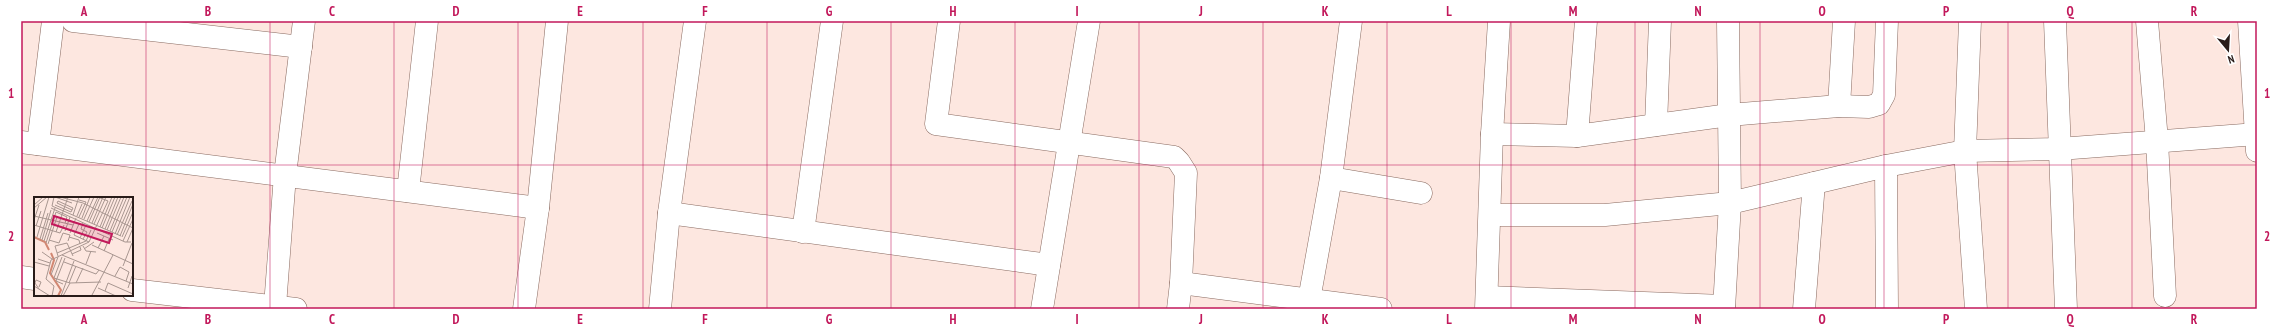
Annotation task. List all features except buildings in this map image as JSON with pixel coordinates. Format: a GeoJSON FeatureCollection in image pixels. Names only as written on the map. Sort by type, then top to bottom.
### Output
{"type":"FeatureCollection","features":[{"type":"Feature","properties":{"kind":"street"},"geometry":{"type":"LineString","coordinates":[[53,21],[29,143],[538,208]]}},
{"type":"Feature","properties":{"kind":"street"},"geometry":{"type":"LineString","coordinates":[[73,21],[183,26],[301,46]]}},
{"type":"Feature","properties":{"kind":"street"},"geometry":{"type":"LineString","coordinates":[[133,290],[286,308],[285,175],[304,21]]}},
{"type":"Feature","properties":{"kind":"street"},"geometry":{"type":"LineString","coordinates":[[408,191],[427,21]]}},
{"type":"Feature","properties":{"kind":"street"},"geometry":{"type":"LineString","coordinates":[[524,309],[538,208],[557,21]]}},
{"type":"Feature","properties":{"kind":"street"},"geometry":{"type":"LineString","coordinates":[[660,309],[669,213],[695,21]]}},
{"type":"Feature","properties":{"kind":"street"},"geometry":{"type":"LineString","coordinates":[[804,232],[832,21]]}},
{"type":"Feature","properties":{"kind":"street"},"geometry":{"type":"LineString","coordinates":[[949,21],[936,124],[1069,141],[1174,157],[1179,162],[1186,173],[1181,283],[1178,309]]}},
{"type":"Feature","properties":{"kind":"street"},"geometry":{"type":"LineString","coordinates":[[1042,309],[1089,21]]}},
{"type":"Feature","properties":{"kind":"street"},"geometry":{"type":"LineString","coordinates":[[1309,300],[1331,178],[1351,21]]}},
{"type":"Feature","properties":{"kind":"street"},"geometry":{"type":"LineString","coordinates":[[1499,21],[1492,134],[1487,303],[1724,308],[1730,203],[1728,21]]}},
{"type":"Feature","properties":{"kind":"street"},"geometry":{"type":"LineString","coordinates":[[1577,136],[1586,21]]}},
{"type":"Feature","properties":{"kind":"street"},"geometry":{"type":"LineString","coordinates":[[1656,125],[1660,21]]}},
{"type":"Feature","properties":{"kind":"street"},"geometry":{"type":"LineString","coordinates":[[1839,106],[1844,21]]}},
{"type":"Feature","properties":{"kind":"street"},"geometry":{"type":"LineString","coordinates":[[1492,134],[1577,136],[1729,115],[1839,106],[1869,107],[1878,104],[1884,95],[1888,21]]}},
{"type":"Feature","properties":{"kind":"street"},"geometry":{"type":"LineString","coordinates":[[1970,21],[1966,151],[1976,309]]}},
{"type":"Feature","properties":{"kind":"street"},"geometry":{"type":"LineString","coordinates":[[2055,21],[2066,309]]}},
{"type":"Feature","properties":{"kind":"street"},"geometry":{"type":"LineString","coordinates":[[2146,21],[2157,141],[2165,296]]}},
{"type":"Feature","properties":{"kind":"street"},"geometry":{"type":"LineString","coordinates":[[1490,215],[1605,215],[1730,203],[1886,166],[1966,151],[2059,149],[2157,141],[2257,140],[2249,21]]}},
{"type":"Feature","properties":{"kind":"street"},"geometry":{"type":"LineString","coordinates":[[1886,166],[1887,309]]}},
{"type":"Feature","properties":{"kind":"street"},"geometry":{"type":"LineString","coordinates":[[1331,178],[1420,193]]}},
{"type":"Feature","properties":{"kind":"street"},"geometry":{"type":"LineString","coordinates":[[1804,309],[1814,183]]}},
{"type":"Feature","properties":{"kind":"street"},"geometry":{"type":"LineString","coordinates":[[669,213],[1049,265]]}},
{"type":"Feature","properties":{"kind":"street"},"geometry":{"type":"LineString","coordinates":[[21,277],[34,279]]}},
{"type":"Feature","properties":{"kind":"street"},"geometry":{"type":"LineString","coordinates":[[1181,283],[1381,309]]}}]}
